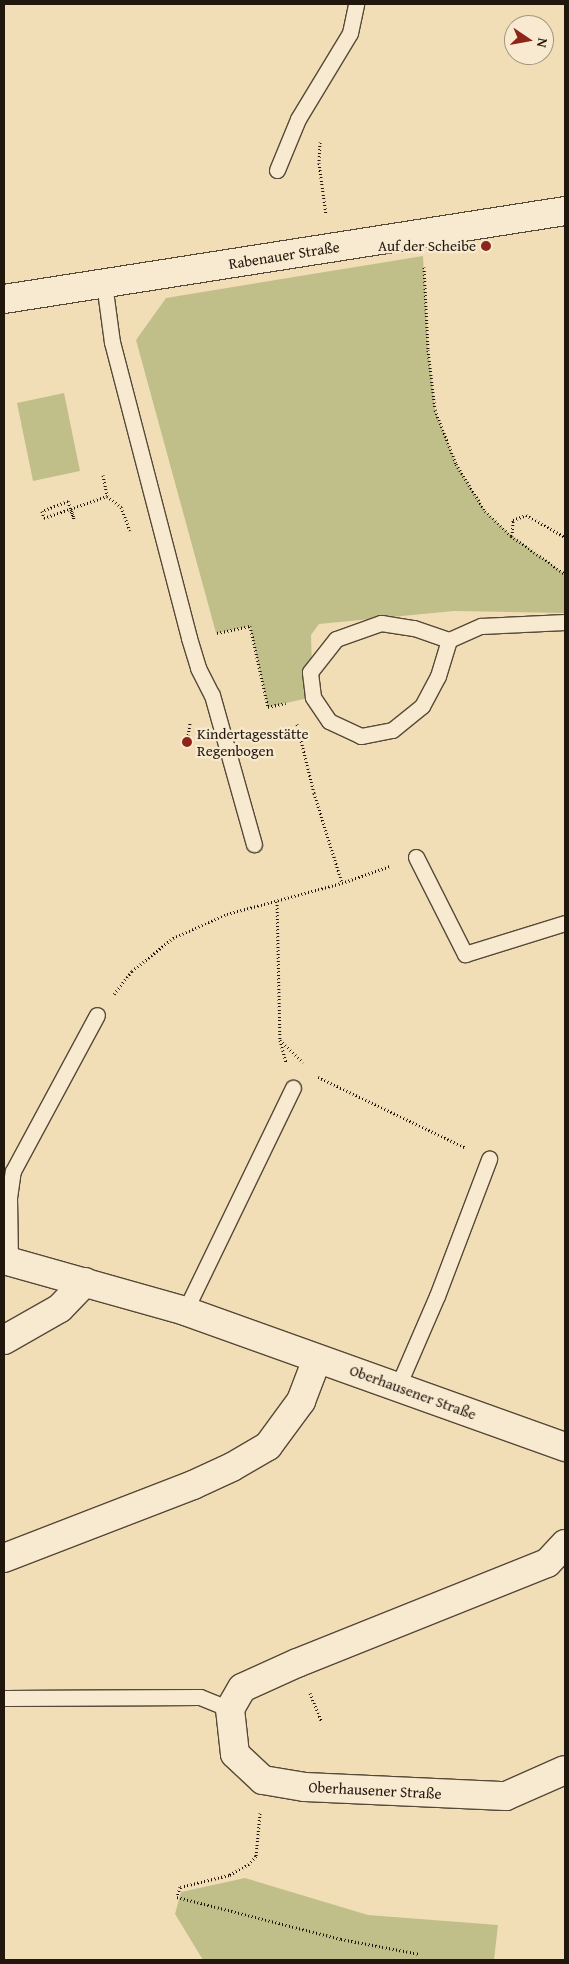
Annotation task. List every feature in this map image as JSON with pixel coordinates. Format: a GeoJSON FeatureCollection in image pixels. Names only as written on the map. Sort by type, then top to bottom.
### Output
{"type":"FeatureCollection","features":[{"type":"Feature","properties":{"kind":"street","name":"Rabenauer Straße"},"geometry":{"type":"LineString","coordinates":[[4,299],[565,211]]}},
{"type":"Feature","properties":{"kind":"street","name":"Oberhausener Straße"},"geometry":{"type":"LineString","coordinates":[[7,1261],[185,1311],[565,1447]]}},
{"type":"Feature","properties":{"kind":"street"},"geometry":{"type":"LineString","coordinates":[[4,1340],[60,1308],[85,1282]]}},
{"type":"Feature","properties":{"kind":"street"},"geometry":{"type":"LineString","coordinates":[[4,1558],[193,1485],[232,1468],[268,1446],[302,1401],[318,1359]]}},
{"type":"Feature","properties":{"kind":"street"},"geometry":{"type":"LineString","coordinates":[[263,1780],[235,1754],[230,1709],[242,1688],[297,1663],[547,1564],[565,1544]]}},
{"type":"Feature","properties":{"kind":"street","name":"Oberhausener Straße"},"geometry":{"type":"LineString","coordinates":[[263,1780],[305,1787],[506,1796],[565,1770]]}},
{"type":"Feature","properties":{"kind":"lane"},"geometry":{"type":"LineString","coordinates":[[277,170],[298,120],[350,33],[356,4]]}},
{"type":"Feature","properties":{"kind":"lane"},"geometry":{"type":"LineString","coordinates":[[104,283],[112,342],[189,638],[198,668],[212,695],[254,844]]}},
{"type":"Feature","properties":{"kind":"lane"},"geometry":{"type":"LineString","coordinates":[[449,640],[438,676],[422,706],[392,730],[361,736],[329,721],[313,697],[310,672],[336,639],[380,623],[414,628],[449,640],[481,626],[565,622]]}},
{"type":"Feature","properties":{"kind":"lane"},"geometry":{"type":"LineString","coordinates":[[416,857],[465,954],[565,923]]}},
{"type":"Feature","properties":{"kind":"lane"},"geometry":{"type":"LineString","coordinates":[[7,1261],[12,1171],[97,1015]]}},
{"type":"Feature","properties":{"kind":"lane"},"geometry":{"type":"LineString","coordinates":[[185,1311],[293,1088]]}},
{"type":"Feature","properties":{"kind":"lane"},"geometry":{"type":"LineString","coordinates":[[398,1386],[437,1296],[489,1159]]}},
{"type":"Feature","properties":{"kind":"lane"},"geometry":{"type":"LineString","coordinates":[[4,1698],[200,1697],[230,1709]]}},
{"type":"Feature","properties":{"kind":"path"},"geometry":{"type":"LineString","coordinates":[[320,138],[319,163],[327,222]]}},
{"type":"Feature","properties":{"kind":"path"},"geometry":{"type":"LineString","coordinates":[[424,266],[428,350],[435,410],[456,464],[485,511],[512,536],[565,574]]}},
{"type":"Feature","properties":{"kind":"path"},"geometry":{"type":"LineString","coordinates":[[103,475],[107,496],[121,507],[132,534]]}},
{"type":"Feature","properties":{"kind":"path"},"geometry":{"type":"LineString","coordinates":[[71,509],[74,519],[68,501],[42,511],[44,518],[71,509],[107,496]]}},
{"type":"Feature","properties":{"kind":"path"},"geometry":{"type":"LineString","coordinates":[[512,536],[513,520],[526,516],[565,536]]}},
{"type":"Feature","properties":{"kind":"path"},"geometry":{"type":"LineString","coordinates":[[189,638],[250,626],[268,707],[291,702]]}},
{"type":"Feature","properties":{"kind":"path"},"geometry":{"type":"LineString","coordinates":[[295,719],[314,793],[342,883]]}},
{"type":"Feature","properties":{"kind":"path"},"geometry":{"type":"LineString","coordinates":[[187,742],[190,721]]}},
{"type":"Feature","properties":{"kind":"path"},"geometry":{"type":"LineString","coordinates":[[97,1015],[132,971],[173,938],[228,914],[342,883],[416,857]]}},
{"type":"Feature","properties":{"kind":"path"},"geometry":{"type":"LineString","coordinates":[[277,901],[280,1040],[293,1088]]}},
{"type":"Feature","properties":{"kind":"path"},"geometry":{"type":"LineString","coordinates":[[280,1040],[307,1066]]}},
{"type":"Feature","properties":{"kind":"path"},"geometry":{"type":"LineString","coordinates":[[314,1072],[320,1078],[489,1159]]}},
{"type":"Feature","properties":{"kind":"path"},"geometry":{"type":"LineString","coordinates":[[314,1702],[322,1722]]}},
{"type":"Feature","properties":{"kind":"path"},"geometry":{"type":"LineString","coordinates":[[263,1780],[256,1856],[249,1864],[229,1875],[180,1887],[178,1897],[341,1939],[420,1954]]}},
{"type":"Feature","properties":{"kind":"shaded area"},"geometry":{"type":"Polygon","coordinates":[[[423,256],[428,350],[435,410],[456,464],[485,511],[512,536],[565,574],[565,613],[454,611],[319,624],[311,635],[313,697],[268,707],[250,626],[216,633],[136,340],[166,298],[423,256]]]}},
{"type":"Feature","properties":{"kind":"shaded area"},"geometry":{"type":"Polygon","coordinates":[[[64,393],[80,471],[33,481],[17,403],[64,393]]]}},
{"type":"Feature","properties":{"kind":"shaded area"},"geometry":{"type":"Polygon","coordinates":[[[245,1878],[368,1915],[498,1925],[494,1960],[203,1960],[175,1914],[181,1892],[245,1878]]]}},
{"type":"Feature","properties":{"kind":"place","name":"Auf der Scheibe"},"geometry":{"type":"Point","coordinates":[486,246]}},
{"type":"Feature","properties":{"kind":"place","name":"Kindertagesstätte Regenbogen"},"geometry":{"type":"Point","coordinates":[187,742]}}]}
